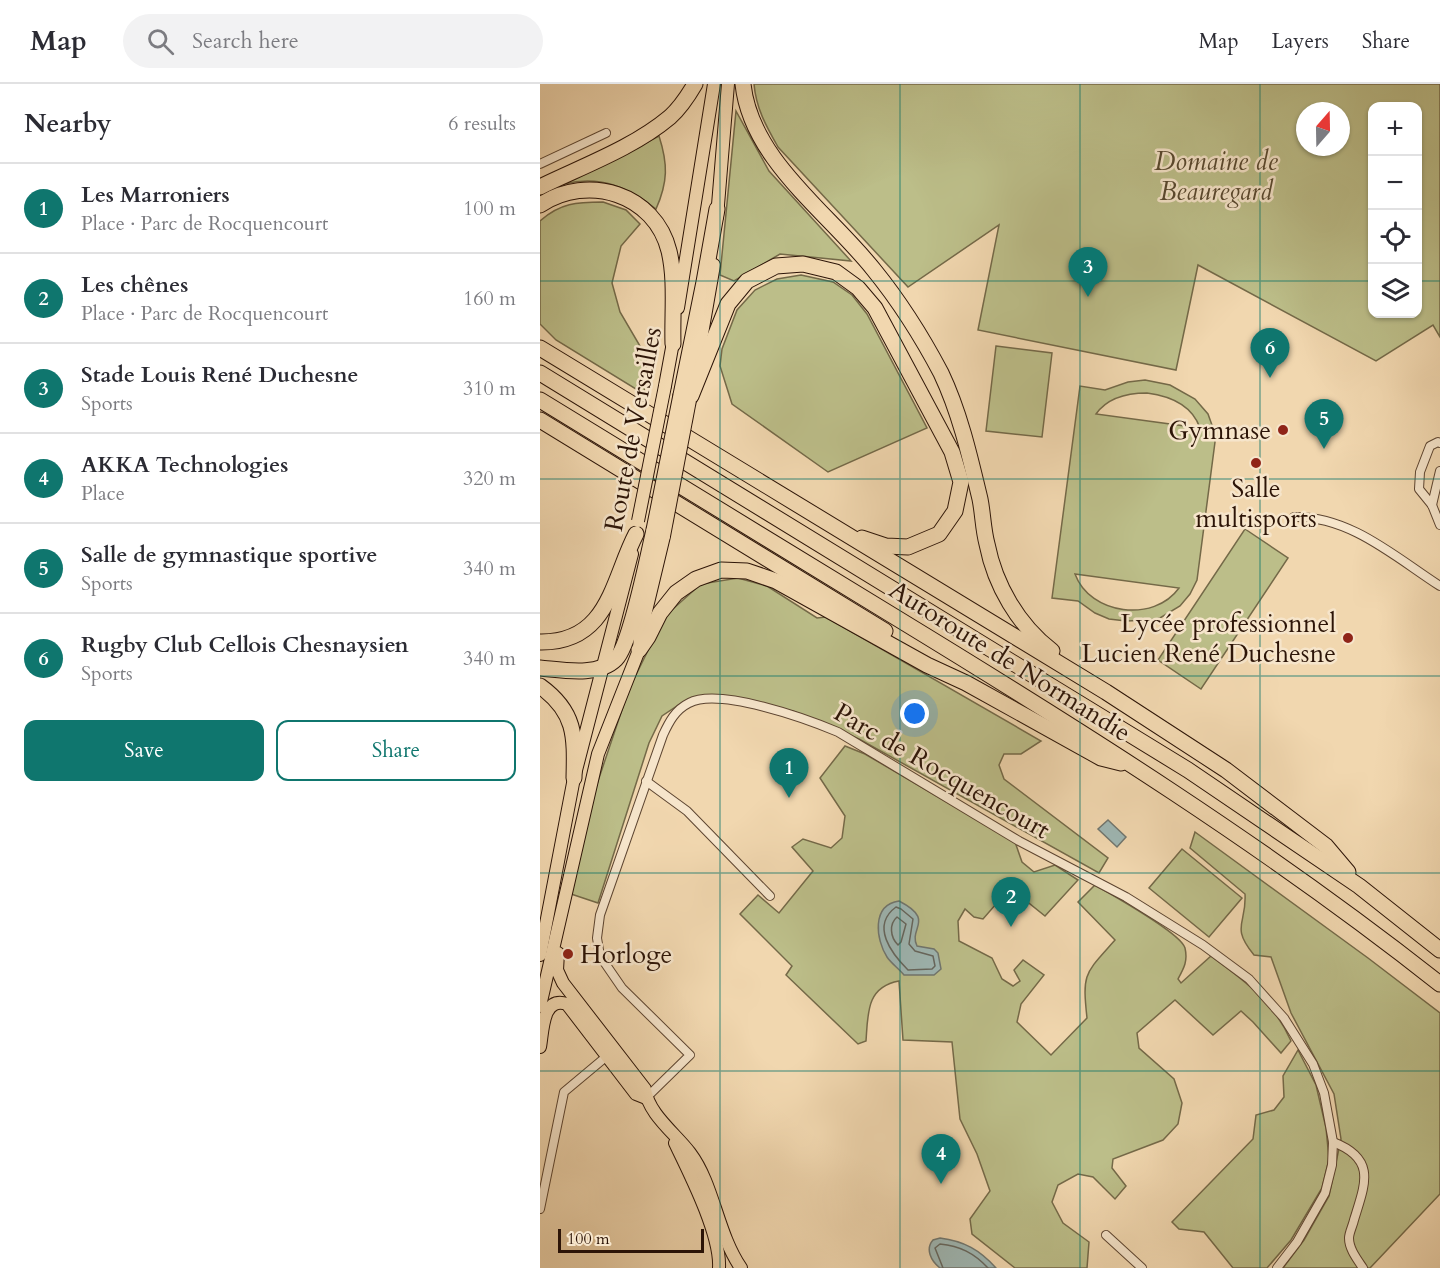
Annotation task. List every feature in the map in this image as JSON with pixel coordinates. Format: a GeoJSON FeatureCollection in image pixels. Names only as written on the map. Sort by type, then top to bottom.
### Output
{"type":"FeatureCollection","features":[{"type":"Feature","properties":{"kind":"highway"},"geometry":{"type":"LineString","coordinates":[[540,187],[639,138],[671,116],[687,98],[695,84]]}},
{"type":"Feature","properties":{"kind":"highway"},"geometry":{"type":"LineString","coordinates":[[743,84],[745,104],[756,131],[774,160],[873,269],[908,316],[941,375],[966,440],[981,502],[994,572],[1011,606],[1029,630],[1046,646],[1099,684],[1106,692]]}},
{"type":"Feature","properties":{"kind":"highway"},"geometry":{"type":"LineString","coordinates":[[540,205],[558,195],[575,190],[597,190],[625,197],[642,207],[665,240],[671,260],[673,344]]}},
{"type":"Feature","properties":{"kind":"highway"},"geometry":{"type":"LineString","coordinates":[[540,668],[582,671],[604,666],[616,658],[623,647],[659,533],[687,397],[717,209]]}},
{"type":"Feature","properties":{"kind":"highway"},"geometry":{"type":"LineString","coordinates":[[687,397],[728,304],[747,281],[776,266],[803,264],[836,272],[858,288],[875,308],[947,442],[960,482],[955,511],[939,534],[908,547],[886,546],[823,521]]}},
{"type":"Feature","properties":{"kind":"highway"},"geometry":{"type":"LineString","coordinates":[[540,340],[574,368]]}},
{"type":"Feature","properties":{"kind":"highway"},"geometry":{"type":"LineString","coordinates":[[540,348],[1106,692],[1226,770],[1326,846],[1359,886]]}},
{"type":"Feature","properties":{"kind":"highway","name":"Autoroute de Normandie"},"geometry":{"type":"LineString","coordinates":[[540,373],[1188,770],[1359,886],[1440,950]]}},
{"type":"Feature","properties":{"kind":"highway","name":"Autoroute de Normandie"},"geometry":{"type":"LineString","coordinates":[[540,400],[1135,766],[1270,856],[1440,984]]}},
{"type":"Feature","properties":{"kind":"highway"},"geometry":{"type":"LineString","coordinates":[[540,420],[930,658],[966,683]]}},
{"type":"Feature","properties":{"kind":"highway"},"geometry":{"type":"LineString","coordinates":[[540,642],[576,634],[596,619],[612,595],[637,527]]}},
{"type":"Feature","properties":{"kind":"highway"},"geometry":{"type":"LineString","coordinates":[[639,650],[648,638],[660,612],[676,593],[696,579],[721,570],[747,571],[776,581],[1101,758],[1135,766]]}},
{"type":"Feature","properties":{"kind":"highway"},"geometry":{"type":"LineString","coordinates":[[540,686],[556,698],[567,714],[574,747],[574,778]]}},
{"type":"Feature","properties":{"kind":"main road","name":"Route de Versailles"},"geometry":{"type":"LineString","coordinates":[[540,955],[574,778],[627,578],[673,344],[714,84]]}},
{"type":"Feature","properties":{"kind":"main road"},"geometry":{"type":"LineString","coordinates":[[717,209],[728,84]]}},
{"type":"Feature","properties":{"kind":"main road","name":"Route de Versailles"},"geometry":{"type":"LineString","coordinates":[[540,1006],[598,754],[639,650],[659,533]]}},
{"type":"Feature","properties":{"kind":"main road"},"geometry":{"type":"LineString","coordinates":[[555,941],[558,945],[557,970],[563,983],[645,1089],[646,1098],[691,1154],[703,1179],[730,1252],[741,1268]]}},
{"type":"Feature","properties":{"kind":"main road"},"geometry":{"type":"LineString","coordinates":[[540,1047],[547,1011],[551,1004],[561,1002],[571,1008],[636,1094],[646,1098]]}},
{"type":"Feature","properties":{"kind":"main road"},"geometry":{"type":"LineString","coordinates":[[667,1126],[699,1196],[716,1245],[719,1268]]}},
{"type":"Feature","properties":{"kind":"street"},"geometry":{"type":"LineString","coordinates":[[540,164],[606,133]]}},
{"type":"Feature","properties":{"kind":"street"},"geometry":{"type":"LineString","coordinates":[[1440,443],[1430,446],[1420,472],[1419,489],[1432,505],[1440,525]]}},
{"type":"Feature","properties":{"kind":"street"},"geometry":{"type":"LineString","coordinates":[[1432,505],[1440,471]]}},
{"type":"Feature","properties":{"kind":"street"},"geometry":{"type":"LineString","coordinates":[[1294,517],[1331,522],[1359,533],[1440,586]]}},
{"type":"Feature","properties":{"kind":"street","name":"Parc de Rocquencourt"},"geometry":{"type":"LineString","coordinates":[[646,1098],[690,1055],[622,988],[600,956],[597,938],[600,915],[646,781],[670,721],[675,713],[690,702],[718,698],[809,720],[838,732],[1019,841],[1126,897],[1203,945],[1249,979],[1284,1018],[1313,1064],[1324,1093],[1333,1142],[1332,1165],[1325,1193],[1297,1242],[1277,1268]]}},
{"type":"Feature","properties":{"kind":"street"},"geometry":{"type":"LineString","coordinates":[[646,781],[687,811],[770,896]]}},
{"type":"Feature","properties":{"kind":"street"},"geometry":{"type":"LineString","coordinates":[[540,1209],[564,1092],[607,1056]]}},
{"type":"Feature","properties":{"kind":"street"},"geometry":{"type":"LineString","coordinates":[[1333,1142],[1354,1152],[1360,1160],[1365,1182],[1349,1238],[1353,1252],[1363,1268]]}},
{"type":"Feature","properties":{"kind":"street"},"geometry":{"type":"LineString","coordinates":[[1106,1235],[1142,1268]]}},
{"type":"Feature","properties":{"kind":"green space","name":"Domaine de Beauregard"},"geometry":{"type":"Polygon","coordinates":[[[754,84],[1440,84],[1440,337],[1433,325],[1376,361],[1198,265],[1176,370],[978,330],[999,225],[908,287],[778,147],[762,117],[754,84]]]}},
{"type":"Feature","properties":{"kind":"green space"},"geometry":{"type":"Polygon","coordinates":[[[736,111],[769,171],[851,261],[780,254],[734,281],[720,275],[736,111]]]}},
{"type":"Feature","properties":{"kind":"green space"},"geometry":{"type":"Polygon","coordinates":[[[659,136],[664,155],[665,181],[656,209],[625,189],[602,182],[564,184],[659,136]]]}},
{"type":"Feature","properties":{"kind":"green space"},"geometry":{"type":"Polygon","coordinates":[[[585,202],[603,202],[626,210],[640,224],[621,246],[612,283],[620,312],[647,358],[644,394],[556,340],[540,324],[540,221],[562,207],[585,202]]]}},
{"type":"Feature","properties":{"kind":"green space"},"geometry":{"type":"Polygon","coordinates":[[[801,275],[833,282],[852,295],[867,314],[927,428],[828,472],[732,404],[720,366],[722,349],[737,310],[755,290],[777,279],[801,275]]]}},
{"type":"Feature","properties":{"kind":"green space"},"geometry":{"type":"Polygon","coordinates":[[[996,346],[1052,353],[1042,437],[986,431],[996,346]]]}},
{"type":"Feature","properties":{"kind":"green space"},"geometry":{"type":"Polygon","coordinates":[[[1145,380],[1170,385],[1195,399],[1208,414],[1215,442],[1197,580],[1190,594],[1180,606],[1160,618],[1150,620],[1109,619],[1095,613],[1078,601],[1052,598],[1080,386],[1105,390],[1128,382],[1145,380]],[[1147,393],[1118,397],[1096,414],[1200,428],[1192,413],[1179,403],[1164,396],[1147,393]],[[1075,574],[1083,588],[1094,598],[1108,606],[1123,610],[1139,610],[1154,606],[1168,599],[1179,588],[1075,574]]]}},
{"type":"Feature","properties":{"kind":"green space"},"geometry":{"type":"Polygon","coordinates":[[[1245,529],[1288,558],[1201,689],[1158,660],[1245,529]]]}},
{"type":"Feature","properties":{"kind":"green space"},"geometry":{"type":"Polygon","coordinates":[[[738,578],[767,586],[817,618],[826,617],[1041,741],[1021,754],[1004,754],[999,765],[1004,779],[1108,858],[1099,873],[859,739],[793,711],[719,698],[683,702],[662,716],[649,743],[598,903],[568,893],[595,790],[629,689],[665,616],[701,584],[738,578]]]}},
{"type":"Feature","properties":{"kind":"green space"},"geometry":{"type":"Polygon","coordinates":[[[845,746],[865,754],[1015,842],[1022,862],[1034,872],[1055,865],[1078,880],[1045,916],[1010,888],[983,919],[974,917],[965,909],[958,921],[959,941],[992,958],[1002,979],[1013,986],[1020,981],[1014,970],[1023,960],[1044,975],[1021,1004],[1017,1022],[1051,1055],[1087,1018],[1085,991],[1088,974],[1115,940],[1078,902],[1095,885],[1145,915],[1181,941],[1185,948],[1186,961],[1178,979],[1181,983],[1211,956],[1257,993],[1276,1015],[1291,1041],[1281,1053],[1241,1011],[1213,1035],[1175,1000],[1137,1033],[1139,1048],[1174,1079],[1182,1103],[1178,1124],[1163,1140],[1113,1159],[1112,1168],[1126,1186],[1115,1199],[1093,1177],[1078,1174],[1058,1185],[1052,1202],[1063,1223],[1089,1242],[1087,1268],[1015,1268],[972,1234],[970,1219],[990,1191],[977,1154],[960,1119],[952,1042],[903,1040],[899,981],[880,989],[875,996],[869,1012],[866,1041],[858,1044],[786,975],[792,966],[740,914],[758,895],[779,913],[813,871],[792,847],[803,839],[831,848],[842,838],[845,816],[820,778],[845,746]]]}},
{"type":"Feature","properties":{"kind":"green space"},"geometry":{"type":"Polygon","coordinates":[[[1195,832],[1440,1013],[1440,1194],[1370,1268],[1283,1268],[1304,1240],[1329,1196],[1341,1139],[1334,1094],[1291,1013],[1271,957],[1254,955],[1243,937],[1241,925],[1245,894],[1190,848],[1195,832]]]}},
{"type":"Feature","properties":{"kind":"green space"},"geometry":{"type":"Polygon","coordinates":[[[1182,849],[1242,898],[1209,937],[1149,888],[1182,849]]]}},
{"type":"Feature","properties":{"kind":"green space"},"geometry":{"type":"Polygon","coordinates":[[[1298,1050],[1316,1085],[1326,1128],[1329,1159],[1322,1188],[1291,1240],[1267,1268],[1233,1268],[1204,1232],[1179,1229],[1172,1222],[1253,1139],[1256,1115],[1274,1110],[1284,1097],[1283,1076],[1298,1050]]]}},
{"type":"Feature","properties":{"kind":"water"},"geometry":{"type":"Polygon","coordinates":[[[1108,820],[1126,837],[1117,847],[1098,829],[1108,820]]]}},
{"type":"Feature","properties":{"kind":"water"},"geometry":{"type":"Polygon","coordinates":[[[899,901],[910,908],[919,919],[915,940],[917,946],[934,949],[938,953],[941,969],[934,975],[904,975],[883,950],[878,924],[880,916],[890,904],[899,901]]]}},
{"type":"Feature","properties":{"kind":"water"},"geometry":{"type":"Polygon","coordinates":[[[940,1238],[957,1241],[971,1247],[996,1268],[940,1268],[934,1262],[929,1247],[933,1240],[940,1238]]]}},
{"type":"Feature","properties":{"kind":"place","name":"Stade Louis René Duchesne"},"geometry":{"type":"Point","coordinates":[1088,297]}},
{"type":"Feature","properties":{"kind":"place","name":"Rugby Club Cellois Chesnaysien"},"geometry":{"type":"Point","coordinates":[1270,378]}},
{"type":"Feature","properties":{"kind":"place","name":"Gymnase"},"geometry":{"type":"Point","coordinates":[1283,430]}},
{"type":"Feature","properties":{"kind":"place","name":"Salle de gymnastique sportive"},"geometry":{"type":"Point","coordinates":[1324,449]}},
{"type":"Feature","properties":{"kind":"place","name":"Salle multisports"},"geometry":{"type":"Point","coordinates":[1256,463]}},
{"type":"Feature","properties":{"kind":"place","name":"Lycée professionnel Lucien René Duchesne"},"geometry":{"type":"Point","coordinates":[1348,638]}},
{"type":"Feature","properties":{"kind":"place","name":"Les Marroniers"},"geometry":{"type":"Point","coordinates":[789,798]}},
{"type":"Feature","properties":{"kind":"place","name":"Les chênes"},"geometry":{"type":"Point","coordinates":[1011,927]}},
{"type":"Feature","properties":{"kind":"place","name":"Horloge"},"geometry":{"type":"Point","coordinates":[568,954]}},
{"type":"Feature","properties":{"kind":"place","name":"AKKA Technologies"},"geometry":{"type":"Point","coordinates":[941,1184]}}]}
